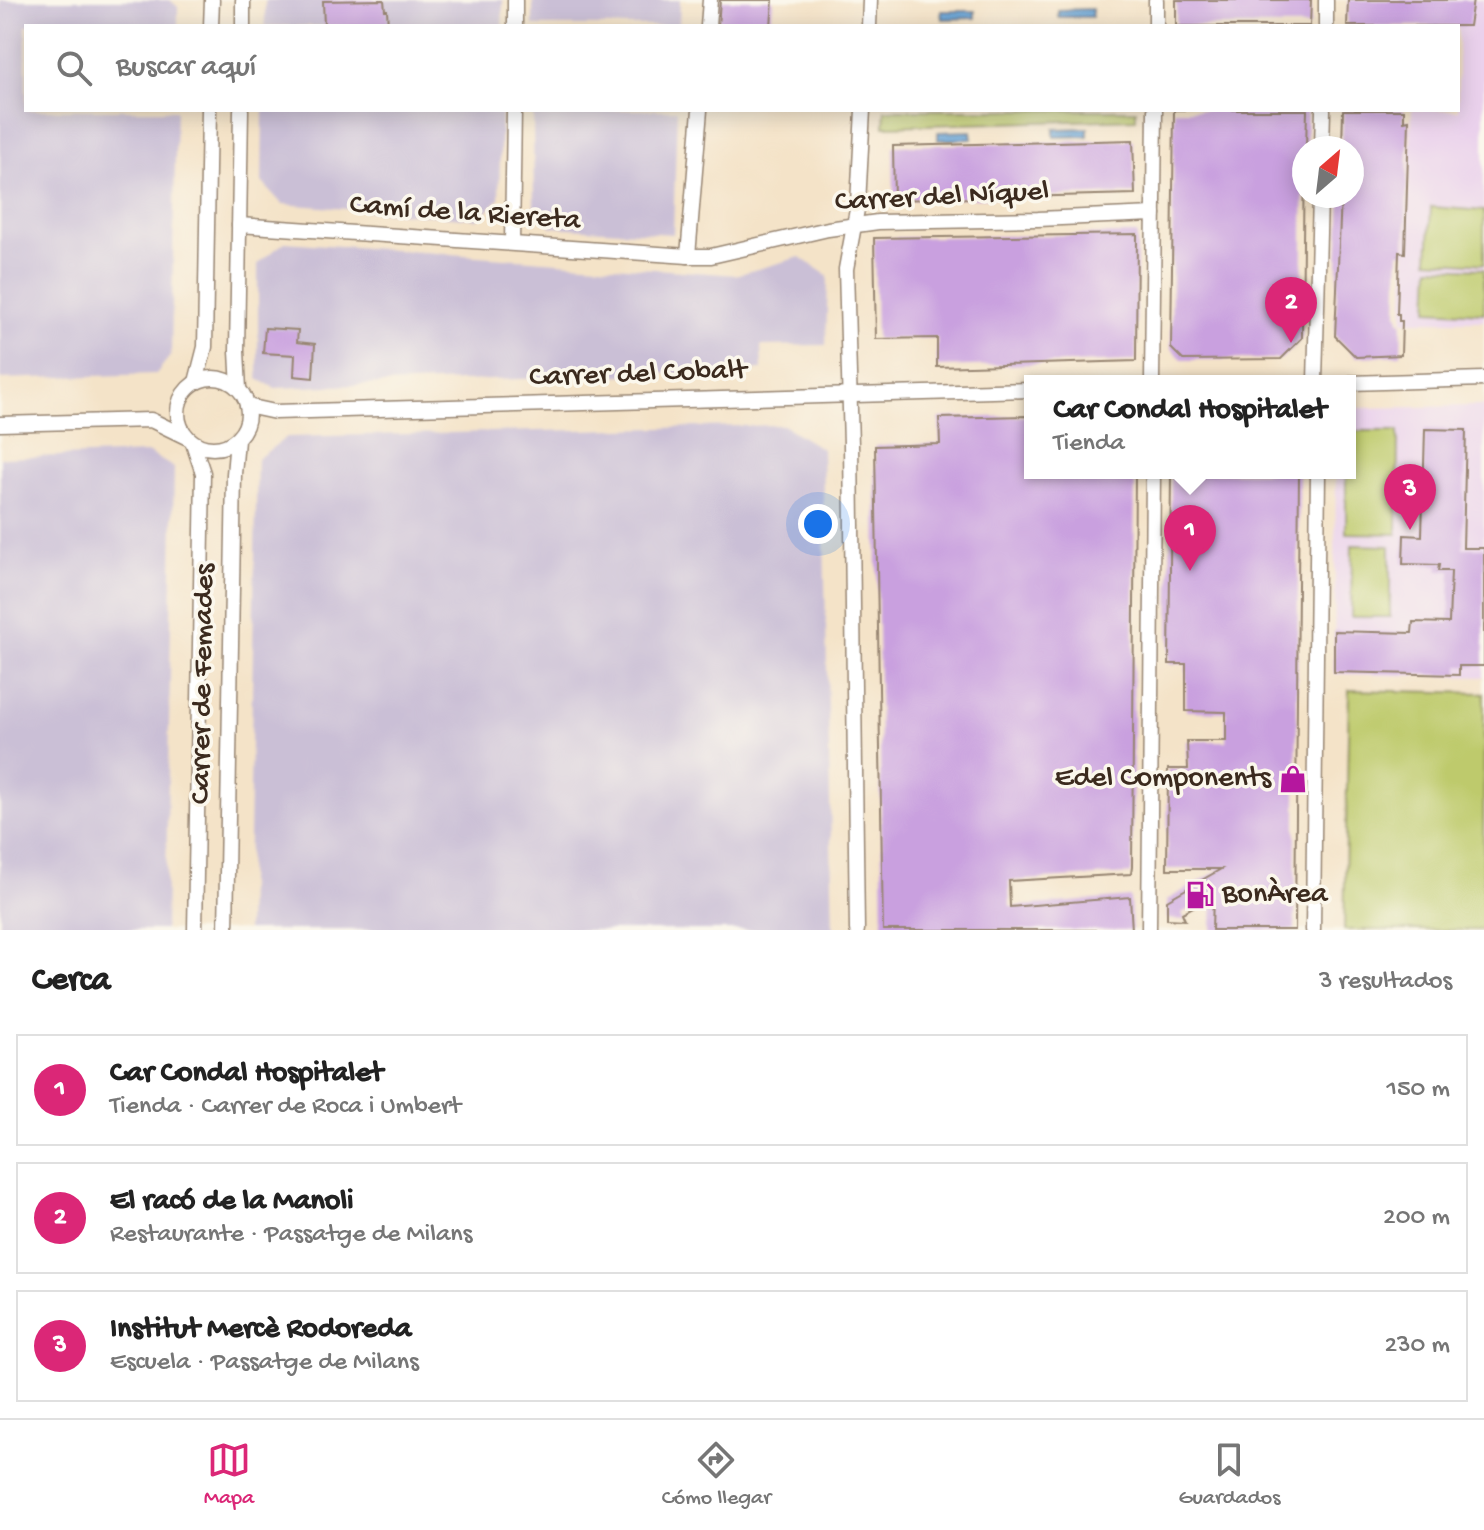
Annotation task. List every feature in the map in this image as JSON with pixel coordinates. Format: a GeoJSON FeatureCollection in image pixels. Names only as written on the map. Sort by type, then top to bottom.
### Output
{"type":"FeatureCollection","features":[{"type":"Feature","properties":{"kind":"street"},"geometry":{"type":"LineString","coordinates":[[211,24],[212,0]]}},
{"type":"Feature","properties":{"kind":"street"},"geometry":{"type":"LineString","coordinates":[[243,0],[243,24]]}},
{"type":"Feature","properties":{"kind":"street"},"geometry":{"type":"LineString","coordinates":[[515,0],[515,24]]}},
{"type":"Feature","properties":{"kind":"street"},"geometry":{"type":"LineString","coordinates":[[708,24],[710,0]]}},
{"type":"Feature","properties":{"kind":"street"},"geometry":{"type":"LineString","coordinates":[[869,24],[870,0]]}},
{"type":"Feature","properties":{"kind":"street"},"geometry":{"type":"LineString","coordinates":[[1156,0],[1156,24]]}},
{"type":"Feature","properties":{"kind":"street"},"geometry":{"type":"LineString","coordinates":[[1326,0],[1326,24]]}},
{"type":"Feature","properties":{"kind":"street"},"geometry":{"type":"LineString","coordinates":[[196,382],[205,347],[209,112]]}},
{"type":"Feature","properties":{"kind":"street"},"geometry":{"type":"LineString","coordinates":[[0,424],[151,420],[202,447],[220,448],[237,440],[247,424],[247,406],[239,389],[237,351],[241,112]]}},
{"type":"Feature","properties":{"kind":"street"},"geometry":{"type":"LineString","coordinates":[[512,243],[514,112]]}},
{"type":"Feature","properties":{"kind":"street"},"geometry":{"type":"LineString","coordinates":[[688,256],[700,112]]}},
{"type":"Feature","properties":{"kind":"street"},"geometry":{"type":"LineString","coordinates":[[857,930],[846,269],[858,204],[863,112]]}},
{"type":"Feature","properties":{"kind":"street"},"geometry":{"type":"LineString","coordinates":[[1152,375],[1155,112]]}},
{"type":"Feature","properties":{"kind":"street"},"geometry":{"type":"LineString","coordinates":[[1322,136],[1323,112]]}},
{"type":"Feature","properties":{"kind":"street"},"geometry":{"type":"LineString","coordinates":[[1315,375],[1320,208]]}},
{"type":"Feature","properties":{"kind":"street","name":"Carrer del Níquel"},"geometry":{"type":"LineString","coordinates":[[688,256],[711,256],[854,224],[1154,214]]}},
{"type":"Feature","properties":{"kind":"street","name":"Camí de la Riereta"},"geometry":{"type":"LineString","coordinates":[[239,225],[688,256]]}},
{"type":"Feature","properties":{"kind":"street"},"geometry":{"type":"LineString","coordinates":[[195,930],[203,473],[190,440],[178,421],[179,403],[182,394],[196,382],[223,379],[239,389]]}},
{"type":"Feature","properties":{"kind":"street"},"geometry":{"type":"LineString","coordinates":[[1356,383],[1484,379]]}},
{"type":"Feature","properties":{"kind":"street","name":"Carrer del Cobalt"},"geometry":{"type":"LineString","coordinates":[[247,406],[275,412],[1024,390]]}},
{"type":"Feature","properties":{"kind":"street"},"geometry":{"type":"LineString","coordinates":[[151,420],[179,403]]}},
{"type":"Feature","properties":{"kind":"street","name":"Carrer de Femades"},"geometry":{"type":"LineString","coordinates":[[226,930],[237,440]]}},
{"type":"Feature","properties":{"kind":"street"},"geometry":{"type":"LineString","coordinates":[[1149,930],[1153,479]]}},
{"type":"Feature","properties":{"kind":"street"},"geometry":{"type":"LineString","coordinates":[[1313,930],[1318,479]]}},
{"type":"Feature","properties":{"kind":"shaded area"},"geometry":{"type":"Polygon","coordinates":[[[0,0],[170,0],[178,7],[178,24],[24,24],[24,112],[176,112],[171,355],[156,374],[0,379],[0,0]]]}},
{"type":"Feature","properties":{"kind":"shaded area"},"geometry":{"type":"Polygon","coordinates":[[[265,0],[503,0],[502,24],[265,24],[265,0]]]}},
{"type":"Feature","properties":{"kind":"shaded area"},"geometry":{"type":"Polygon","coordinates":[[[533,0],[680,0],[679,24],[533,24],[533,0]]]}},
{"type":"Feature","properties":{"kind":"shaded area"},"geometry":{"type":"Polygon","coordinates":[[[1419,0],[1484,0],[1484,321],[1403,321],[1412,112],[1460,112],[1460,24],[1455,24],[1419,0]]]}},
{"type":"Feature","properties":{"kind":"shaded area"},"geometry":{"type":"Polygon","coordinates":[[[263,112],[501,112],[499,199],[478,219],[282,204],[262,182],[263,112]]]}},
{"type":"Feature","properties":{"kind":"shaded area"},"geometry":{"type":"Polygon","coordinates":[[[533,112],[677,112],[673,234],[552,227],[534,209],[533,112]]]}},
{"type":"Feature","properties":{"kind":"shaded area"},"geometry":{"type":"Polygon","coordinates":[[[285,242],[736,275],[800,257],[828,276],[826,345],[761,346],[762,370],[275,388],[258,379],[258,263],[285,242]]]}},
{"type":"Feature","properties":{"kind":"shaded area"},"geometry":{"type":"Polygon","coordinates":[[[1484,406],[1484,677],[1334,674],[1336,479],[1356,479],[1356,408],[1484,406]]]}},
{"type":"Feature","properties":{"kind":"shaded area"},"geometry":{"type":"Polygon","coordinates":[[[783,425],[822,449],[833,930],[247,930],[257,459],[287,437],[783,425]]]}},
{"type":"Feature","properties":{"kind":"shaded area"},"geometry":{"type":"Polygon","coordinates":[[[149,453],[174,468],[165,930],[0,930],[0,458],[149,453]]]}},
{"type":"Feature","properties":{"kind":"green space"},"geometry":{"type":"Polygon","coordinates":[[[885,112],[1136,112],[1136,119],[884,126],[885,112]]]}},
{"type":"Feature","properties":{"kind":"green space"},"geometry":{"type":"Polygon","coordinates":[[[1431,207],[1484,211],[1484,264],[1428,260],[1431,207]]]}},
{"type":"Feature","properties":{"kind":"green space"},"geometry":{"type":"Polygon","coordinates":[[[1430,267],[1484,269],[1484,313],[1428,310],[1430,267]]]}},
{"type":"Feature","properties":{"kind":"green space"},"geometry":{"type":"Polygon","coordinates":[[[1356,431],[1398,431],[1397,534],[1346,533],[1346,479],[1356,479],[1356,431]]]}},
{"type":"Feature","properties":{"kind":"green space"},"geometry":{"type":"Polygon","coordinates":[[[1352,545],[1390,546],[1390,617],[1351,617],[1352,545]]]}},
{"type":"Feature","properties":{"kind":"green space"},"geometry":{"type":"Polygon","coordinates":[[[1349,690],[1484,693],[1483,930],[1344,930],[1349,690]]]}},
{"type":"Feature","properties":{"kind":"water"},"geometry":{"type":"Polygon","coordinates":[[[1092,9],[1092,17],[1058,17],[1058,10],[1092,9]]]}},
{"type":"Feature","properties":{"kind":"water"},"geometry":{"type":"Polygon","coordinates":[[[941,11],[975,11],[975,18],[942,19],[941,11]]]}},
{"type":"Feature","properties":{"kind":"water"},"geometry":{"type":"Polygon","coordinates":[[[1088,128],[1088,136],[1054,137],[1054,129],[1088,128]]]}},
{"type":"Feature","properties":{"kind":"water"},"geometry":{"type":"Polygon","coordinates":[[[971,131],[972,139],[938,140],[938,132],[971,131]]]}},
{"type":"Feature","properties":{"kind":"building"},"geometry":{"type":"Polygon","coordinates":[[[384,0],[388,24],[324,24],[323,1],[384,0]]]}},
{"type":"Feature","properties":{"kind":"building"},"geometry":{"type":"Polygon","coordinates":[[[720,0],[773,0],[771,24],[718,24],[720,0]]]}},
{"type":"Feature","properties":{"kind":"building"},"geometry":{"type":"Polygon","coordinates":[[[1176,0],[1311,0],[1310,24],[1176,24],[1176,0]]]}},
{"type":"Feature","properties":{"kind":"building"},"geometry":{"type":"Polygon","coordinates":[[[1348,0],[1473,0],[1469,26],[1347,24],[1348,0]]]}},
{"type":"Feature","properties":{"kind":"building"},"geometry":{"type":"Polygon","coordinates":[[[1174,112],[1307,112],[1306,136],[1292,136],[1292,208],[1303,208],[1302,338],[1281,359],[1183,360],[1171,348],[1174,112]]]}},
{"type":"Feature","properties":{"kind":"building"},"geometry":{"type":"Polygon","coordinates":[[[1343,112],[1404,112],[1404,121],[1409,120],[1405,253],[1399,252],[1397,314],[1399,321],[1402,321],[1401,355],[1356,357],[1335,336],[1340,208],[1364,208],[1364,136],[1342,136],[1343,112]]]}},
{"type":"Feature","properties":{"kind":"building"},"geometry":{"type":"Polygon","coordinates":[[[1133,140],[1135,194],[894,200],[893,146],[1133,140]]]}},
{"type":"Feature","properties":{"kind":"building"},"geometry":{"type":"Polygon","coordinates":[[[1137,234],[1136,361],[937,367],[937,338],[876,339],[874,238],[1137,234]]]}},
{"type":"Feature","properties":{"kind":"building"},"geometry":{"type":"Polygon","coordinates":[[[265,328],[298,330],[297,342],[315,344],[313,378],[294,376],[295,355],[263,353],[265,328]]]}},
{"type":"Feature","properties":{"kind":"building"},"geometry":{"type":"Polygon","coordinates":[[[1024,416],[1024,479],[1135,479],[1131,874],[1009,881],[1010,907],[1130,897],[1132,930],[883,930],[875,446],[940,444],[939,418],[1024,416]]]}},
{"type":"Feature","properties":{"kind":"building"},"geometry":{"type":"Polygon","coordinates":[[[1425,429],[1466,430],[1463,548],[1484,548],[1484,666],[1459,666],[1459,675],[1334,672],[1334,631],[1412,633],[1413,622],[1449,623],[1451,571],[1438,571],[1439,565],[1403,564],[1404,535],[1422,536],[1425,429]]]}},
{"type":"Feature","properties":{"kind":"building"},"geometry":{"type":"Polygon","coordinates":[[[1171,479],[1299,479],[1295,930],[1212,930],[1213,896],[1182,913],[1185,920],[1167,919],[1167,900],[1221,869],[1167,869],[1168,769],[1188,769],[1187,741],[1226,741],[1226,712],[1186,711],[1186,664],[1169,664],[1171,479]]]}},
{"type":"Feature","properties":{"kind":"place","name":"El racó de la Manoli"},"geometry":{"type":"Point","coordinates":[1291,343]}},
{"type":"Feature","properties":{"kind":"place","name":"Institut Mercè Rodoreda"},"geometry":{"type":"Point","coordinates":[1410,530]}},
{"type":"Feature","properties":{"kind":"place","name":"Car Condal Hospitalet"},"geometry":{"type":"Point","coordinates":[1190,571]}},
{"type":"Feature","properties":{"kind":"place","name":"Edel Components"},"geometry":{"type":"Point","coordinates":[1293,779]}},
{"type":"Feature","properties":{"kind":"place","name":"BonÀrea"},"geometry":{"type":"Point","coordinates":[1200,895]}}]}
